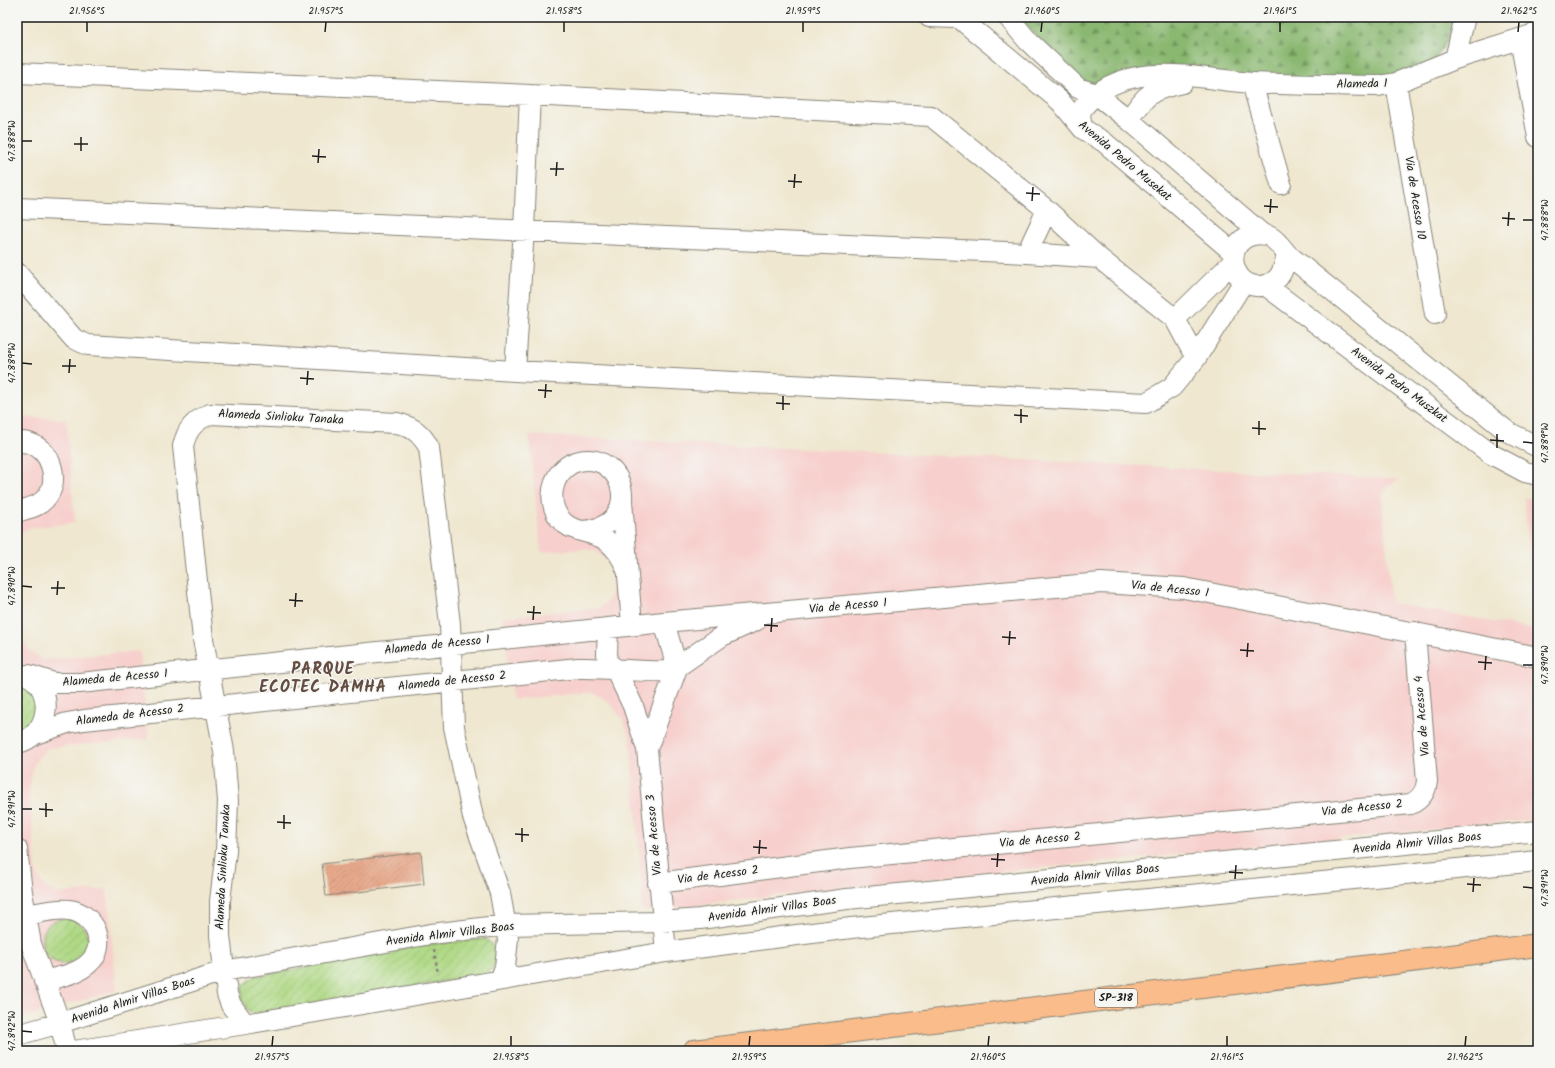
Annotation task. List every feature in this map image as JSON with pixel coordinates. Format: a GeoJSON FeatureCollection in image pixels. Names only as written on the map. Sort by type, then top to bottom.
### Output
{"type":"FeatureCollection","features":[{"type":"Feature","properties":{"kind":"highway","name":"SP-318"},"geometry":{"type":"LineString","coordinates":[[694,1051],[1538,945]]}},
{"type":"Feature","properties":{"kind":"highway","name":"SP-318"},"geometry":{"type":"LineString","coordinates":[[810,1051],[1538,959]]}},
{"type":"Feature","properties":{"kind":"street"},"geometry":{"type":"LineString","coordinates":[[929,17],[963,18]]}},
{"type":"Feature","properties":{"kind":"street"},"geometry":{"type":"LineString","coordinates":[[1008,17],[1028,41],[1078,88],[1096,94],[1129,120],[1261,233],[1275,238],[1287,254],[1508,432],[1538,447]]}},
{"type":"Feature","properties":{"kind":"street"},"geometry":{"type":"LineString","coordinates":[[1455,59],[1466,17]]}},
{"type":"Feature","properties":{"kind":"street","name":"Avenida Pedro Musekat"},"geometry":{"type":"LineString","coordinates":[[963,18],[1060,101],[1083,129],[1104,142],[1233,257]]}},
{"type":"Feature","properties":{"kind":"street"},"geometry":{"type":"LineString","coordinates":[[1529,36],[1538,137]]}},
{"type":"Feature","properties":{"kind":"street","name":"Alameda 1"},"geometry":{"type":"LineString","coordinates":[[1083,129],[1079,116],[1083,106],[1096,94],[1128,79],[1151,75],[1252,83],[1378,86],[1396,83],[1455,59],[1529,36]]}},
{"type":"Feature","properties":{"kind":"street"},"geometry":{"type":"LineString","coordinates":[[17,73],[530,95],[932,116],[1047,210],[1099,258],[1175,319],[1196,358]]}},
{"type":"Feature","properties":{"kind":"street","name":"Alameda 1"},"geometry":{"type":"LineString","coordinates":[[1129,120],[1141,102],[1156,89],[1202,78]]}},
{"type":"Feature","properties":{"kind":"street"},"geometry":{"type":"LineString","coordinates":[[1252,83],[1281,184]]}},
{"type":"Feature","properties":{"kind":"street","name":"Via de Acesso 10"},"geometry":{"type":"LineString","coordinates":[[1396,83],[1435,314]]}},
{"type":"Feature","properties":{"kind":"street"},"geometry":{"type":"LineString","coordinates":[[1115,84],[1141,102]]}},
{"type":"Feature","properties":{"kind":"street"},"geometry":{"type":"LineString","coordinates":[[515,371],[524,229],[530,95]]}},
{"type":"Feature","properties":{"kind":"street"},"geometry":{"type":"LineString","coordinates":[[1027,253],[1047,210]]}},
{"type":"Feature","properties":{"kind":"street"},"geometry":{"type":"LineString","coordinates":[[21,211],[524,229],[1027,253],[1099,258]]}},
{"type":"Feature","properties":{"kind":"street"},"geometry":{"type":"LineString","coordinates":[[1175,319],[1233,257],[1241,241],[1247,236],[1261,233]]}},
{"type":"Feature","properties":{"kind":"street"},"geometry":{"type":"LineString","coordinates":[[1233,257],[1238,275],[1244,281],[1250,284],[1265,285],[1272,282],[1282,272],[1287,254]]}},
{"type":"Feature","properties":{"kind":"street"},"geometry":{"type":"LineString","coordinates":[[17,273],[74,339],[88,345],[515,371],[1146,402],[1172,387],[1196,358],[1244,281]]}},
{"type":"Feature","properties":{"kind":"street","name":"Avenida Pedro Muszkat"},"geometry":{"type":"LineString","coordinates":[[1265,285],[1491,454],[1525,472],[1538,475]]}},
{"type":"Feature","properties":{"kind":"street","name":"Alameda Sinlioku Tanaka"},"geometry":{"type":"LineString","coordinates":[[245,1024],[231,1005],[227,994],[220,936],[220,901],[226,851],[228,801],[224,751],[202,631],[183,446],[186,435],[191,426],[210,414],[397,423],[413,428],[420,434],[429,448],[451,644],[454,727],[473,817],[500,893],[506,925],[507,953],[500,980]]}},
{"type":"Feature","properties":{"kind":"street"},"geometry":{"type":"LineString","coordinates":[[17,442],[30,444],[42,450],[50,461],[53,474],[52,487],[45,499],[34,507],[18,511]]}},
{"type":"Feature","properties":{"kind":"street"},"geometry":{"type":"LineString","coordinates":[[627,570],[622,558],[610,544],[594,534],[569,526],[559,517],[553,505],[552,491],[557,478],[566,467],[578,461],[592,460],[605,465],[616,474],[622,487],[632,625]]}},
{"type":"Feature","properties":{"kind":"street"},"geometry":{"type":"LineString","coordinates":[[582,531],[596,531],[608,525],[617,514],[622,501]]}},
{"type":"Feature","properties":{"kind":"street","name":"Via de Acesso 1"},"geometry":{"type":"LineString","coordinates":[[798,610],[1100,583],[1184,588],[1538,657]]}},
{"type":"Feature","properties":{"kind":"street"},"geometry":{"type":"LineString","coordinates":[[647,749],[677,669],[722,636],[746,624],[771,615],[798,610]]}},
{"type":"Feature","properties":{"kind":"street","name":"Alameda de Acesso 1"},"geometry":{"type":"LineString","coordinates":[[23,673],[41,680],[67,684],[632,625],[798,610]]}},
{"type":"Feature","properties":{"kind":"street"},"geometry":{"type":"LineString","coordinates":[[664,622],[677,669]]}},
{"type":"Feature","properties":{"kind":"street"},"geometry":{"type":"LineString","coordinates":[[608,628],[607,654],[612,668],[633,706],[647,749]]}},
{"type":"Feature","properties":{"kind":"street","name":"Via de Acesso 4"},"geometry":{"type":"LineString","coordinates":[[1414,632],[1427,781],[1427,787],[1421,798]]}},
{"type":"Feature","properties":{"kind":"street","name":"Alameda de Acesso 2"},"geometry":{"type":"LineString","coordinates":[[17,742],[23,741],[35,734],[62,724],[84,720],[578,668],[612,668],[656,672],[677,669]]}},
{"type":"Feature","properties":{"kind":"street"},"geometry":{"type":"LineString","coordinates":[[23,673],[40,685],[45,697],[46,710],[43,723],[35,734]]}},
{"type":"Feature","properties":{"kind":"street","name":"Via de Acesso 3"},"geometry":{"type":"LineString","coordinates":[[647,749],[661,922],[666,952]]}},
{"type":"Feature","properties":{"kind":"street","name":"Via de Acesso 2"},"geometry":{"type":"LineString","coordinates":[[658,883],[850,858],[1405,804],[1421,798]]}},
{"type":"Feature","properties":{"kind":"street","name":"Avenida Almir Villas Boas"},"geometry":{"type":"LineString","coordinates":[[17,1035],[60,1023],[224,971],[431,934],[506,925],[661,922],[700,919],[847,899],[1538,831]]}},
{"type":"Feature","properties":{"kind":"street"},"geometry":{"type":"LineString","coordinates":[[17,849],[31,944],[60,1023],[67,1051]]}},
{"type":"Feature","properties":{"kind":"street"},"geometry":{"type":"LineString","coordinates":[[74,1051],[245,1024],[666,952],[851,928],[1538,861]]}},
{"type":"Feature","properties":{"kind":"street"},"geometry":{"type":"LineString","coordinates":[[26,915],[67,909],[77,911],[90,920],[97,933],[98,943],[96,953],[91,962],[83,968],[44,981]]}},
{"type":"Feature","properties":{"kind":"path"},"geometry":{"type":"LineString","coordinates":[[431,934],[441,990]]}},
{"type":"Feature","properties":{"kind":"shaded area"},"geometry":{"type":"Polygon","coordinates":[[[17,417],[66,419],[75,523],[29,528],[17,534],[17,417]]]}},
{"type":"Feature","properties":{"kind":"shaded area"},"geometry":{"type":"Polygon","coordinates":[[[529,435],[1399,479],[1387,486],[1382,498],[1391,603],[1537,630],[1524,497],[1538,501],[1538,819],[845,887],[644,911],[640,906],[643,901],[630,737],[622,718],[609,702],[592,692],[512,700],[503,617],[600,608],[609,599],[613,587],[609,562],[596,551],[584,549],[541,552],[529,435]]]}},
{"type":"Feature","properties":{"kind":"shaded area"},"geometry":{"type":"Polygon","coordinates":[[[17,631],[29,650],[42,660],[139,651],[149,739],[47,748],[36,761],[33,768],[29,792],[37,875],[45,887],[58,894],[107,889],[117,990],[17,1019],[17,631]]]}},
{"type":"Feature","properties":{"kind":"green space"},"geometry":{"type":"Polygon","coordinates":[[[1020,17],[1455,17],[1448,39],[1431,65],[1393,79],[1116,81],[1085,85],[1038,39],[1020,17]]]}},
{"type":"Feature","properties":{"kind":"green space"},"geometry":{"type":"Polygon","coordinates":[[[17,681],[28,685],[39,704],[31,725],[18,733],[17,681]]]}},
{"type":"Feature","properties":{"kind":"green space"},"geometry":{"type":"Polygon","coordinates":[[[65,918],[78,922],[84,928],[88,941],[84,954],[78,960],[65,964],[52,960],[46,954],[42,941],[46,928],[52,922],[65,918]]]}},
{"type":"Feature","properties":{"kind":"green space"},"geometry":{"type":"Polygon","coordinates":[[[485,939],[496,951],[496,960],[494,965],[486,974],[255,1014],[249,1011],[242,999],[243,986],[254,977],[421,945],[485,939]]]}},
{"type":"Feature","properties":{"kind":"building"},"geometry":{"type":"Polygon","coordinates":[[[421,852],[424,884],[326,896],[322,864],[421,852]]]}},
{"type":"Feature","properties":{"kind":"district","name":"PARQUE ECOTEC DAMHA"},"geometry":{"type":"Point","coordinates":[323,678]}}]}
